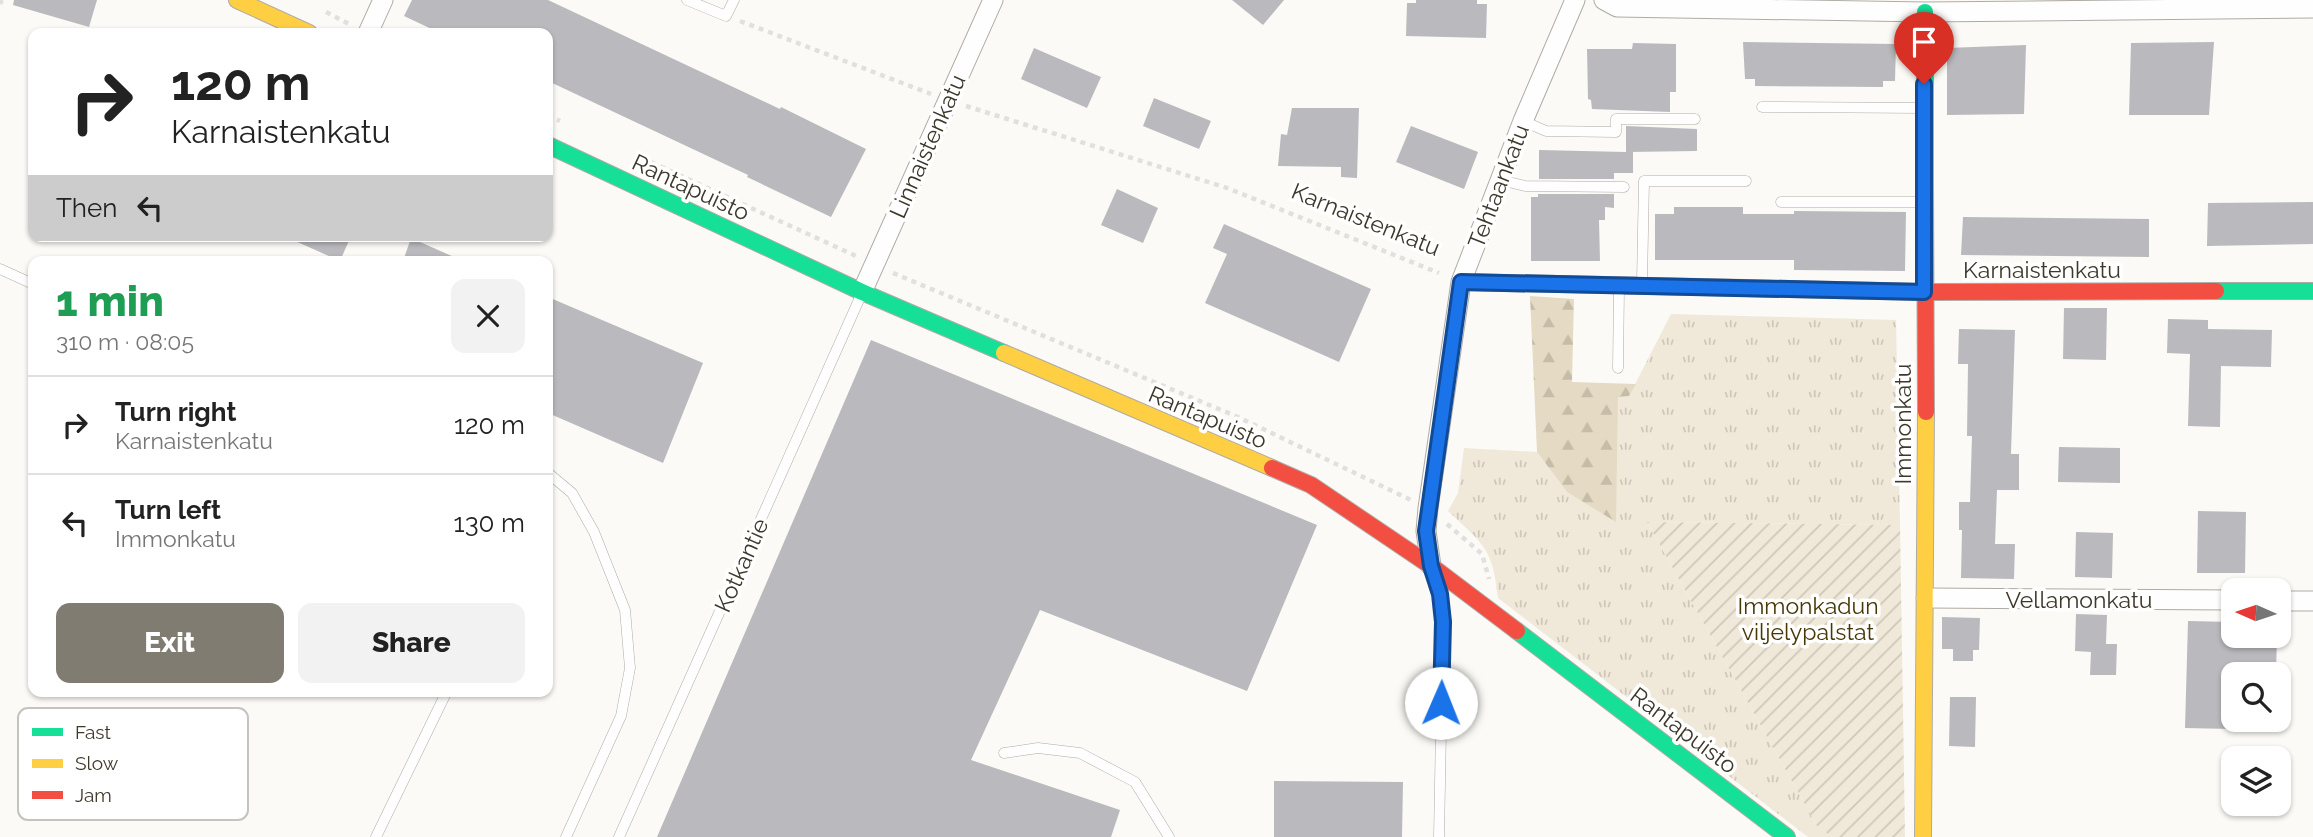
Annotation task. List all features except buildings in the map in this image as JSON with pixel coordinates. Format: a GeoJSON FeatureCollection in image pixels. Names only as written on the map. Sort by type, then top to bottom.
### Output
{"type":"FeatureCollection","features":[{"type":"Feature","properties":{"kind":"street"},"geometry":{"type":"LineString","coordinates":[[237,0],[298,28]]}},
{"type":"Feature","properties":{"kind":"street"},"geometry":{"type":"LineString","coordinates":[[370,28],[383,0]]}},
{"type":"Feature","properties":{"kind":"street","name":"Linnaistenkatu"},"geometry":{"type":"LineString","coordinates":[[862,292],[993,0]]}},
{"type":"Feature","properties":{"kind":"street","name":"Tehtaankatu"},"geometry":{"type":"LineString","coordinates":[[1431,566],[1426,531],[1428,508],[1461,282],[1523,121],[1575,0]]}},
{"type":"Feature","properties":{"kind":"street"},"geometry":{"type":"LineString","coordinates":[[1604,0],[1617,7],[1925,12],[2313,8]]}},
{"type":"Feature","properties":{"kind":"street","name":"Immonkatu"},"geometry":{"type":"LineString","coordinates":[[1923,837],[1926,598],[1925,12]]}},
{"type":"Feature","properties":{"kind":"street","name":"Rantapuisto"},"geometry":{"type":"LineString","coordinates":[[553,147],[862,292],[1311,485],[1431,566],[1787,837]]}},
{"type":"Feature","properties":{"kind":"street","name":"Karnaistenkatu"},"geometry":{"type":"LineString","coordinates":[[1461,282],[1924,292],[2313,291]]}},
{"type":"Feature","properties":{"kind":"street","name":"Vellamonkatu"},"geometry":{"type":"LineString","coordinates":[[1926,598],[2221,600]]}},
{"type":"Feature","properties":{"kind":"street"},"geometry":{"type":"LineString","coordinates":[[2291,601],[2313,601]]}},
{"type":"Feature","properties":{"kind":"lane"},"geometry":{"type":"LineString","coordinates":[[687,0],[726,16],[734,0]]}},
{"type":"Feature","properties":{"kind":"lane"},"geometry":{"type":"LineString","coordinates":[[1762,107],[1924,108]]}},
{"type":"Feature","properties":{"kind":"lane"},"geometry":{"type":"LineString","coordinates":[[1523,121],[1546,131],[1616,132],[1616,119],[1695,119]]}},
{"type":"Feature","properties":{"kind":"lane"},"geometry":{"type":"LineString","coordinates":[[1500,180],[1525,186],[1624,187]]}},
{"type":"Feature","properties":{"kind":"lane"},"geometry":{"type":"LineString","coordinates":[[1642,286],[1644,181],[1746,181]]}},
{"type":"Feature","properties":{"kind":"lane"},"geometry":{"type":"LineString","coordinates":[[1781,202],[1924,202]]}},
{"type":"Feature","properties":{"kind":"lane"},"geometry":{"type":"LineString","coordinates":[[0,269],[28,282]]}},
{"type":"Feature","properties":{"kind":"lane"},"geometry":{"type":"LineString","coordinates":[[1618,368],[1619,286]]}},
{"type":"Feature","properties":{"kind":"lane","name":"Kotkantie"},"geometry":{"type":"LineString","coordinates":[[620,837],[862,292]]}},
{"type":"Feature","properties":{"kind":"lane"},"geometry":{"type":"LineString","coordinates":[[553,477],[572,493],[594,532],[625,610],[631,668],[621,716],[566,837]]}},
{"type":"Feature","properties":{"kind":"lane","name":"Tehtaankatu"},"geometry":{"type":"LineString","coordinates":[[1431,566],[1440,594],[1443,622],[1439,837]]}},
{"type":"Feature","properties":{"kind":"lane"},"geometry":{"type":"LineString","coordinates":[[376,837],[444,697]]}},
{"type":"Feature","properties":{"kind":"lane"},"geometry":{"type":"LineString","coordinates":[[1004,753],[1038,748],[1080,753],[1135,782],[1168,837]]}},
{"type":"Feature","properties":{"kind":"path"},"geometry":{"type":"LineString","coordinates":[[323,11],[358,28]]}},
{"type":"Feature","properties":{"kind":"path","name":"Karnaistenkatu"},"geometry":{"type":"LineString","coordinates":[[726,16],[948,100],[1227,188],[1461,282]]}},
{"type":"Feature","properties":{"kind":"path"},"geometry":{"type":"LineString","coordinates":[[553,118],[560,121]]}},
{"type":"Feature","properties":{"kind":"path"},"geometry":{"type":"LineString","coordinates":[[636,155],[874,265]]}},
{"type":"Feature","properties":{"kind":"green space"},"geometry":{"type":"Polygon","coordinates":[[[1530,296],[1574,299],[1572,382],[1636,384],[1629,396],[1618,397],[1616,522],[1567,492],[1537,452],[1530,296]]]}},
{"type":"Feature","properties":{"kind":"green space"},"geometry":{"type":"Polygon","coordinates":[[[1671,314],[1896,320],[1900,525],[1647,522],[1817,826],[1832,837],[1808,837],[1498,598],[1493,568],[1484,548],[1448,511],[1458,493],[1464,448],[1537,452],[1567,492],[1618,397],[1629,396],[1671,314]]]}},
{"type":"Feature","properties":{"kind":"green space","name":"Immonkadun viljelypalstat"},"geometry":{"type":"Polygon","coordinates":[[[1647,522],[1900,525],[1905,837],[1832,837],[1817,826],[1647,522]]]}},
{"type":"Feature","properties":{"kind":"traffic: fast"},"geometry":{"type":"LineString","coordinates":[[1925,12],[1925,187]]}},
{"type":"Feature","properties":{"kind":"traffic: fast"},"geometry":{"type":"LineString","coordinates":[[553,147],[862,292],[1004,353]]}},
{"type":"Feature","properties":{"kind":"traffic: fast"},"geometry":{"type":"LineString","coordinates":[[1461,282],[1928,292]]}},
{"type":"Feature","properties":{"kind":"traffic: fast"},"geometry":{"type":"LineString","coordinates":[[2216,291],[2313,291]]}},
{"type":"Feature","properties":{"kind":"traffic: fast"},"geometry":{"type":"LineString","coordinates":[[1517,631],[1787,837]]}},
{"type":"Feature","properties":{"kind":"traffic: slow"},"geometry":{"type":"LineString","coordinates":[[237,0],[298,28]]}},
{"type":"Feature","properties":{"kind":"traffic: slow"},"geometry":{"type":"LineString","coordinates":[[1004,353],[1272,468]]}},
{"type":"Feature","properties":{"kind":"traffic: slow"},"geometry":{"type":"LineString","coordinates":[[1923,837],[1926,412]]}},
{"type":"Feature","properties":{"kind":"traffic: jam"},"geometry":{"type":"LineString","coordinates":[[1925,187],[1926,412]]}},
{"type":"Feature","properties":{"kind":"traffic: jam"},"geometry":{"type":"LineString","coordinates":[[1928,292],[2216,291]]}},
{"type":"Feature","properties":{"kind":"traffic: jam"},"geometry":{"type":"LineString","coordinates":[[1272,468],[1311,485],[1431,566],[1517,631]]}},
{"type":"Feature","properties":{"kind":"route"},"geometry":{"type":"LineString","coordinates":[[1441,703],[1443,622],[1440,594],[1431,566],[1426,531],[1461,282],[1924,292],[1924,84]]}}]}
